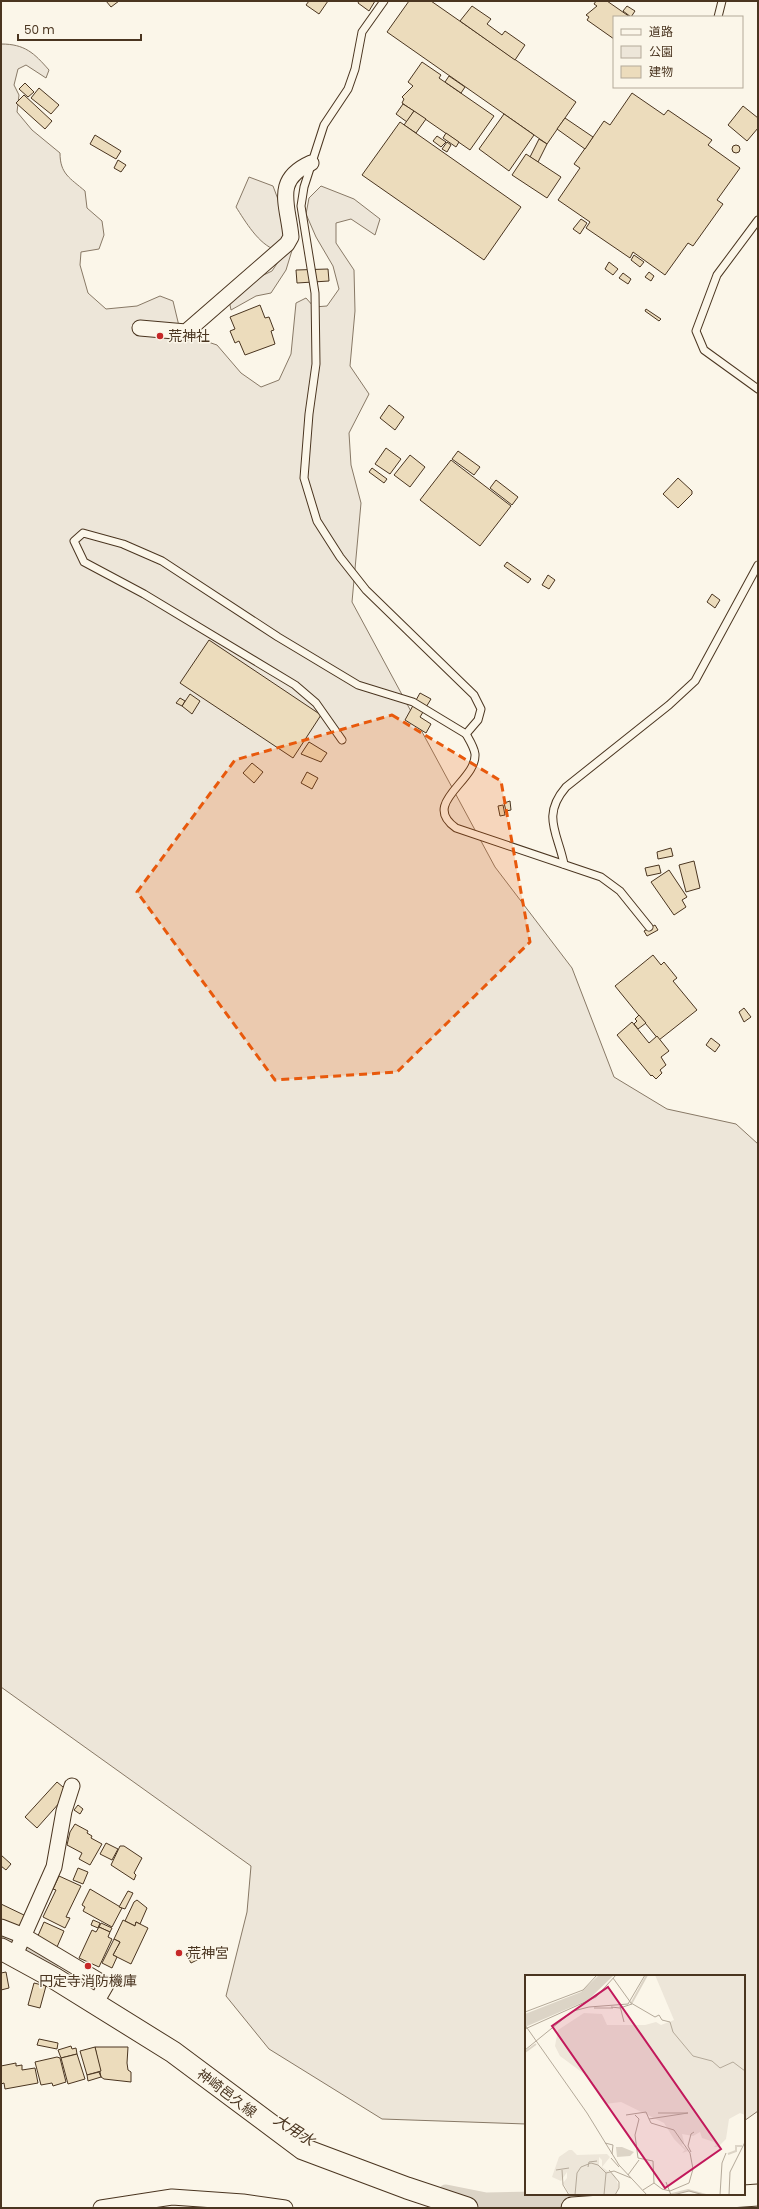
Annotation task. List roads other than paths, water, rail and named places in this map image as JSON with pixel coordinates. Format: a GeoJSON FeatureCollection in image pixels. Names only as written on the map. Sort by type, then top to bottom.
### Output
{"type":"FeatureCollection","features":[{"type":"Feature","properties":{"kind":"main road","name":"神崎邑久線"},"geometry":{"type":"LineString","coordinates":[[16,1946],[99,1997],[303,2149],[407,2188],[467,2208]]}},
{"type":"Feature","properties":{"kind":"main road"},"geometry":{"type":"LineString","coordinates":[[572,2208],[758,2195]]}},
{"type":"Feature","properties":{"kind":"street"},"geometry":{"type":"LineString","coordinates":[[140,328],[186,332],[287,244],[291,237],[285,186],[290,176],[299,168],[310,163]]}},
{"type":"Feature","properties":{"kind":"street"},"geometry":{"type":"LineString","coordinates":[[1,1927],[16,1946],[54,1867],[64,1811],[72,1786]]}},
{"type":"Feature","properties":{"kind":"street"},"geometry":{"type":"LineString","coordinates":[[101,2208],[172,2197],[243,2202],[285,2208]]}},
{"type":"Feature","properties":{"kind":"lane"},"geometry":{"type":"LineString","coordinates":[[384,1],[362,32],[355,69],[348,89],[324,125],[310,163],[301,206],[315,293],[316,364],[309,414],[304,478],[317,521],[340,557],[366,590],[474,695],[481,709],[478,720],[466,734]]}},
{"type":"Feature","properties":{"kind":"lane"},"geometry":{"type":"LineString","coordinates":[[718,16],[722,1]]}},
{"type":"Feature","properties":{"kind":"lane"},"geometry":{"type":"LineString","coordinates":[[758,220],[717,275],[696,331],[704,350],[758,389]]}},
{"type":"Feature","properties":{"kind":"lane"},"geometry":{"type":"LineString","coordinates":[[342,740],[316,703],[295,685],[144,594],[84,562],[74,540],[83,533],[123,544],[162,561],[278,637],[358,685],[413,702],[466,734],[472,743],[474,760],[469,771],[446,802],[444,812],[447,821],[456,828],[601,877],[620,891],[649,928]]}},
{"type":"Feature","properties":{"kind":"lane"},"geometry":{"type":"LineString","coordinates":[[564,864],[552,827],[552,810],[556,798],[566,787],[669,705],[695,681],[758,565]]}},
{"type":"Feature","properties":{"kind":"waterway","name":"大用水"},"geometry":{"type":"LineString","coordinates":[[1,1934],[50,1965]]}},
{"type":"Feature","properties":{"kind":"waterway","name":"大用水"},"geometry":{"type":"LineString","coordinates":[[446,2193],[486,2201],[589,2199]]}},
{"type":"Feature","properties":{"kind":"place","name":"荒神社"},"geometry":{"type":"Point","coordinates":[160,336]}},
{"type":"Feature","properties":{"kind":"place","name":"荒神宮"},"geometry":{"type":"Point","coordinates":[179,1953]}},
{"type":"Feature","properties":{"kind":"place","name":"円定寺消防機庫"},"geometry":{"type":"Point","coordinates":[88,1966]}}]}
